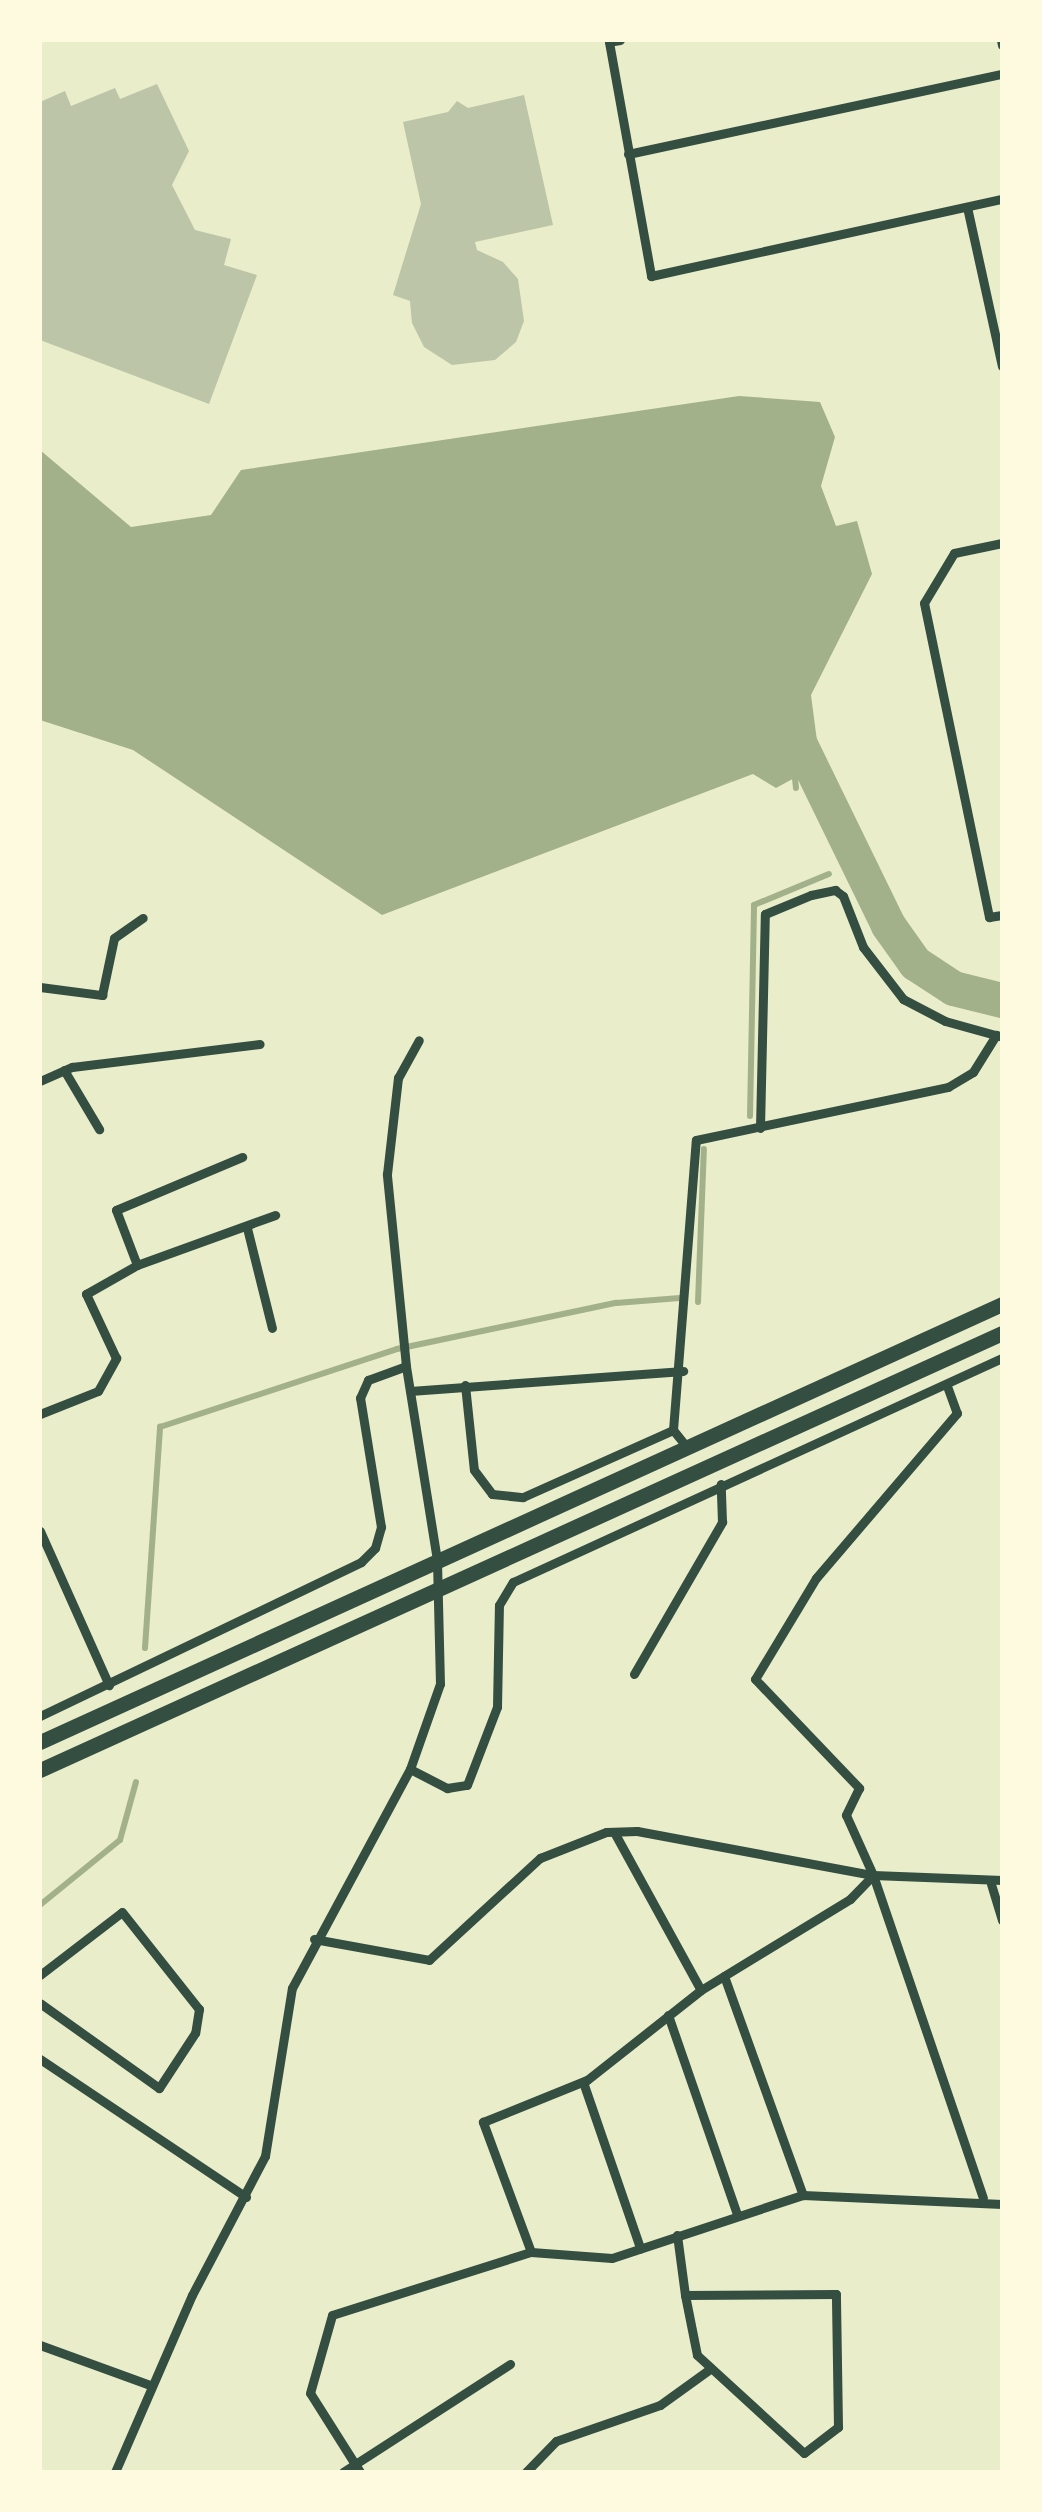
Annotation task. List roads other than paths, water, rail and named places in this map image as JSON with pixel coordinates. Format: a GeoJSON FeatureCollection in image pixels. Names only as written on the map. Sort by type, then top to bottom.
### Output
{"type":"FeatureCollection","features":[{"type":"Feature","properties":{"kind":"highway"},"geometry":{"type":"LineString","coordinates":[[40,1742],[1002,1304]]}},
{"type":"Feature","properties":{"kind":"highway"},"geometry":{"type":"LineString","coordinates":[[40,1770],[1002,1334]]}},
{"type":"Feature","properties":{"kind":"street"},"geometry":{"type":"LineString","coordinates":[[620,40],[609,42],[651,276],[1002,199]]}},
{"type":"Feature","properties":{"kind":"street"},"geometry":{"type":"LineString","coordinates":[[628,154],[1002,74]]}},
{"type":"Feature","properties":{"kind":"street"},"geometry":{"type":"LineString","coordinates":[[967,207],[1002,366]]}},
{"type":"Feature","properties":{"kind":"street"},"geometry":{"type":"LineString","coordinates":[[1002,543],[954,552],[924,603],[990,918],[1002,915]]}},
{"type":"Feature","properties":{"kind":"street"},"geometry":{"type":"LineString","coordinates":[[686,1446],[673,1430],[682,1371],[696,1140],[760,1128],[948,1087],[973,1072],[999,1036],[945,1021],[903,999],[862,947],[842,896],[835,890],[811,896],[765,914],[760,1128]]}},
{"type":"Feature","properties":{"kind":"street"},"geometry":{"type":"LineString","coordinates":[[40,987],[102,995],[114,938],[143,918]]}},
{"type":"Feature","properties":{"kind":"street"},"geometry":{"type":"LineString","coordinates":[[115,2472],[150,2385],[273,2136],[282,2038],[292,1988],[314,1940],[410,1769],[440,1684],[437,1560],[406,1366],[386,1174],[398,1078],[419,1040]]}},
{"type":"Feature","properties":{"kind":"street"},"geometry":{"type":"LineString","coordinates":[[40,1081],[64,1070],[260,1044]]}},
{"type":"Feature","properties":{"kind":"street"},"geometry":{"type":"LineString","coordinates":[[64,1070],[99,1130]]}},
{"type":"Feature","properties":{"kind":"street"},"geometry":{"type":"LineString","coordinates":[[136,1264],[116,1210],[242,1156]]}},
{"type":"Feature","properties":{"kind":"street"},"geometry":{"type":"LineString","coordinates":[[40,1414],[98,1391],[116,1358],[86,1294],[136,1264],[275,1215]]}},
{"type":"Feature","properties":{"kind":"street"},"geometry":{"type":"LineString","coordinates":[[247,1228],[272,1328]]}},
{"type":"Feature","properties":{"kind":"street"},"geometry":{"type":"LineString","coordinates":[[410,1769],[448,1788],[468,1785],[497,1707],[500,1605],[513,1582],[1002,1358]]}},
{"type":"Feature","properties":{"kind":"street"},"geometry":{"type":"LineString","coordinates":[[40,1716],[362,1562],[375,1548],[380,1526],[360,1398],[368,1380],[406,1366]]}},
{"type":"Feature","properties":{"kind":"street"},"geometry":{"type":"LineString","coordinates":[[410,1392],[682,1371]]}},
{"type":"Feature","properties":{"kind":"street"},"geometry":{"type":"LineString","coordinates":[[464,1385],[474,1470],[492,1494],[523,1497],[673,1430]]}},
{"type":"Feature","properties":{"kind":"street"},"geometry":{"type":"LineString","coordinates":[[948,1386],[957,1413],[816,1578],[755,1679],[854,1777],[859,1788],[846,1815],[873,1875],[983,2198]]}},
{"type":"Feature","properties":{"kind":"street"},"geometry":{"type":"LineString","coordinates":[[634,1674],[722,1522],[721,1484]]}},
{"type":"Feature","properties":{"kind":"street"},"geometry":{"type":"LineString","coordinates":[[40,1531],[110,1684]]}},
{"type":"Feature","properties":{"kind":"street"},"geometry":{"type":"LineString","coordinates":[[614,1832],[701,1990]]}},
{"type":"Feature","properties":{"kind":"street"},"geometry":{"type":"LineString","coordinates":[[314,1940],[429,1960],[540,1858],[574,1840],[614,1832],[873,1875],[990,1884],[1002,1880]]}},
{"type":"Feature","properties":{"kind":"street"},"geometry":{"type":"LineString","coordinates":[[531,2252],[483,2122],[583,2082],[701,1990],[850,1898],[873,1875]]}},
{"type":"Feature","properties":{"kind":"street"},"geometry":{"type":"LineString","coordinates":[[990,1884],[1002,1920]]}},
{"type":"Feature","properties":{"kind":"street"},"geometry":{"type":"LineString","coordinates":[[40,1975],[122,1912],[199,2009],[195,2033],[159,2088],[40,2003]]}},
{"type":"Feature","properties":{"kind":"street"},"geometry":{"type":"LineString","coordinates":[[724,1976],[802,2195]]}},
{"type":"Feature","properties":{"kind":"street"},"geometry":{"type":"LineString","coordinates":[[668,2016],[737,2214]]}},
{"type":"Feature","properties":{"kind":"street"},"geometry":{"type":"LineString","coordinates":[[40,2058],[246,2197]]}},
{"type":"Feature","properties":{"kind":"street"},"geometry":{"type":"LineString","coordinates":[[583,2082],[640,2248]]}},
{"type":"Feature","properties":{"kind":"street"},"geometry":{"type":"LineString","coordinates":[[358,2468],[310,2393],[332,2315],[531,2252],[612,2258],[802,2195],[983,2198],[1002,2204]]}},
{"type":"Feature","properties":{"kind":"street"},"geometry":{"type":"LineString","coordinates":[[677,2235],[685,2295],[697,2356],[804,2454],[838,2427],[836,2294],[685,2295]]}},
{"type":"Feature","properties":{"kind":"street"},"geometry":{"type":"LineString","coordinates":[[40,2345],[150,2385]]}},
{"type":"Feature","properties":{"kind":"street"},"geometry":{"type":"LineString","coordinates":[[343,2472],[358,2468],[510,2364]]}},
{"type":"Feature","properties":{"kind":"street"},"geometry":{"type":"LineString","coordinates":[[526,2472],[556,2441],[660,2405],[710,2369]]}},
{"type":"Feature","properties":{"kind":"waterway"},"geometry":{"type":"LineString","coordinates":[[791,726],[888,925],[915,963],[953,988],[1002,1000]]}},
{"type":"Feature","properties":{"kind":"waterway"},"geometry":{"type":"LineString","coordinates":[[794,769],[796,788]]}},
{"type":"Feature","properties":{"kind":"waterway"},"geometry":{"type":"LineString","coordinates":[[750,1116],[754,905],[829,874]]}},
{"type":"Feature","properties":{"kind":"waterway"},"geometry":{"type":"LineString","coordinates":[[698,1302],[704,1149]]}},
{"type":"Feature","properties":{"kind":"waterway"},"geometry":{"type":"LineString","coordinates":[[145,1648],[160,1427],[397,1349],[616,1303],[680,1298]]}},
{"type":"Feature","properties":{"kind":"waterway"},"geometry":{"type":"LineString","coordinates":[[40,1905],[120,1840],[136,1782]]}}]}
